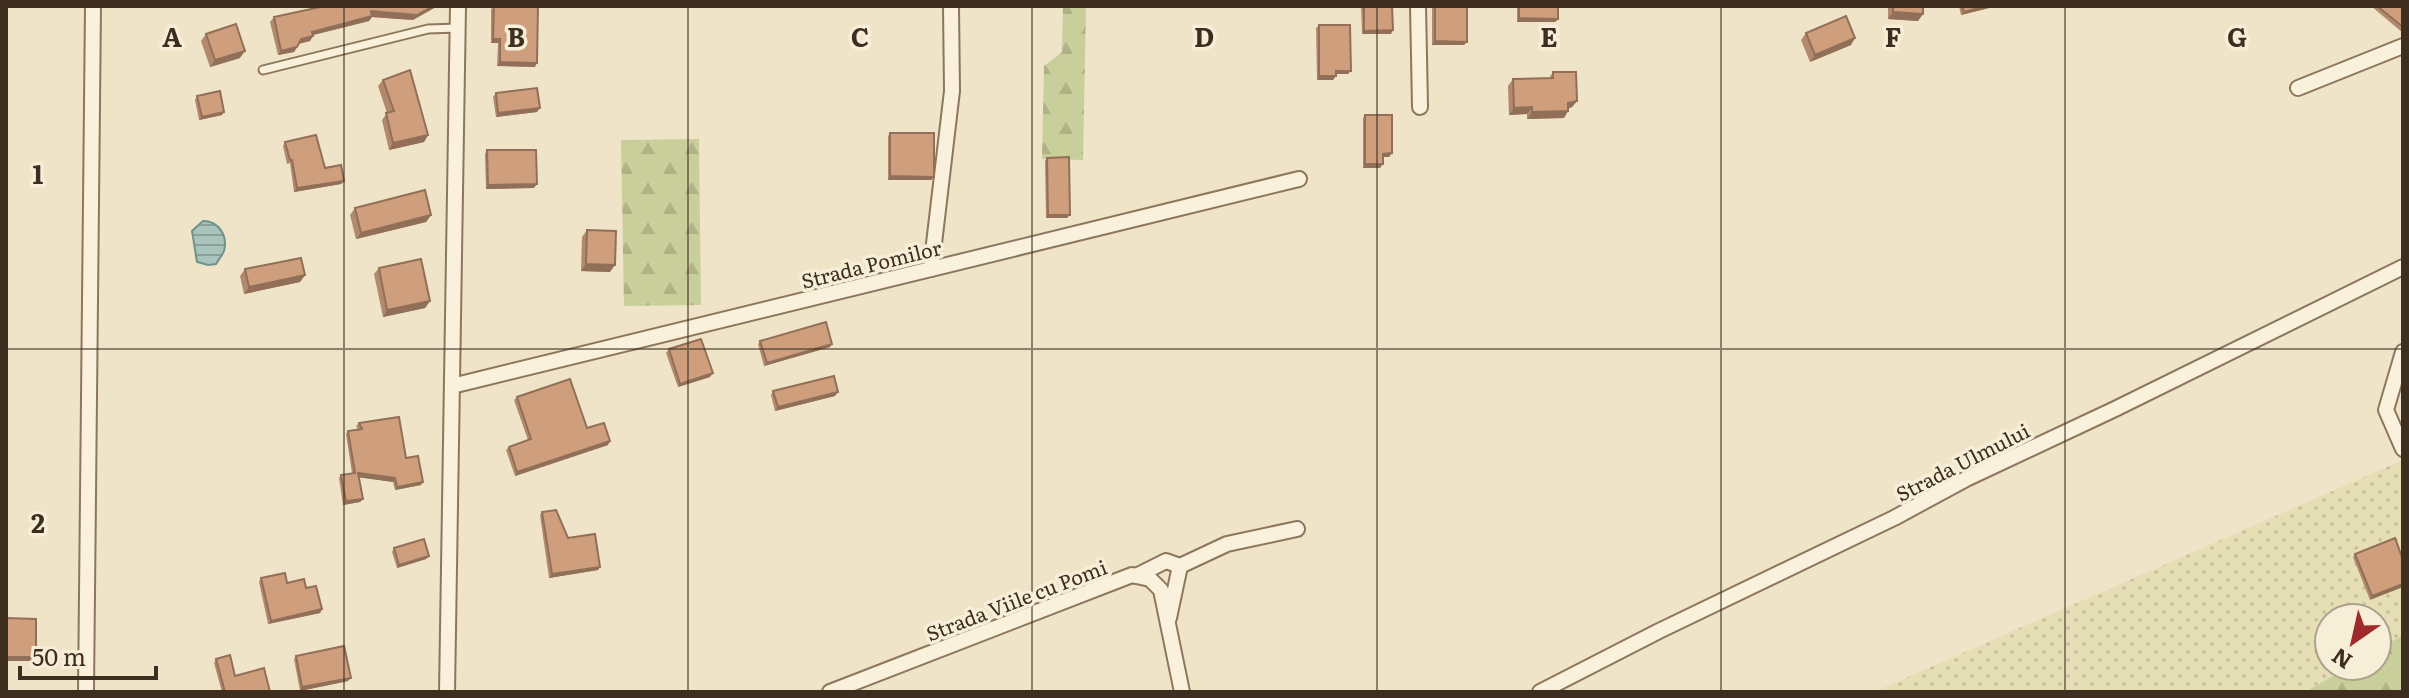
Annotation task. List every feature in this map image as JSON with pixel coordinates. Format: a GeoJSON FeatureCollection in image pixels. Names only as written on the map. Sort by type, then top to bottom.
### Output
{"type":"FeatureCollection","features":[{"type":"Feature","properties":{"kind":"street"},"geometry":{"type":"LineString","coordinates":[[86,692],[93,6]]}},
{"type":"Feature","properties":{"kind":"street"},"geometry":{"type":"LineString","coordinates":[[447,692],[458,6]]}},
{"type":"Feature","properties":{"kind":"street"},"geometry":{"type":"LineString","coordinates":[[931,269],[952,91],[951,6]]}},
{"type":"Feature","properties":{"kind":"street"},"geometry":{"type":"LineString","coordinates":[[1418,6],[1420,107]]}},
{"type":"Feature","properties":{"kind":"street"},"geometry":{"type":"LineString","coordinates":[[2298,88],[2403,46]]}},
{"type":"Feature","properties":{"kind":"street","name":"Strada Pomilor"},"geometry":{"type":"LineString","coordinates":[[452,386],[1299,179]]}},
{"type":"Feature","properties":{"kind":"street","name":"Strada Ulmului"},"geometry":{"type":"LineString","coordinates":[[1540,692],[1894,518],[1966,479],[2403,267]]}},
{"type":"Feature","properties":{"kind":"street"},"geometry":{"type":"LineString","coordinates":[[2403,352],[2386,410],[2403,449]]}},
{"type":"Feature","properties":{"kind":"street"},"geometry":{"type":"LineString","coordinates":[[1136,576],[1166,561],[1180,566],[1227,544],[1297,529]]}},
{"type":"Feature","properties":{"kind":"street"},"geometry":{"type":"LineString","coordinates":[[1168,623],[1180,566]]}},
{"type":"Feature","properties":{"kind":"street","name":"Strada Viile cu Pomi"},"geometry":{"type":"LineString","coordinates":[[830,692],[1132,575],[1150,579],[1161,590],[1182,692]]}},
{"type":"Feature","properties":{"kind":"lane"},"geometry":{"type":"LineString","coordinates":[[263,70],[428,29],[458,28]]}},
{"type":"Feature","properties":{"kind":"shaded area"},"geometry":{"type":"Polygon","coordinates":[[[2403,460],[2403,635],[2393,641],[2393,602],[2313,602],[2313,682],[2322,682],[2305,692],[1874,692],[2403,460]]]}},
{"type":"Feature","properties":{"kind":"green space"},"geometry":{"type":"Polygon","coordinates":[[[1063,6],[1086,6],[1083,160],[1042,159],[1044,66],[1062,52],[1063,6]]]}},
{"type":"Feature","properties":{"kind":"green space"},"geometry":{"type":"Polygon","coordinates":[[[699,139],[701,305],[624,306],[621,140],[699,139]]]}},
{"type":"Feature","properties":{"kind":"green space"},"geometry":{"type":"Polygon","coordinates":[[[2403,635],[2403,692],[2305,692],[2322,682],[2393,682],[2393,641],[2403,635]]]}},
{"type":"Feature","properties":{"kind":"water"},"geometry":{"type":"Polygon","coordinates":[[[203,221],[214,224],[223,235],[224,251],[216,264],[197,262],[192,231],[203,221]]]}},
{"type":"Feature","properties":{"kind":"building"},"geometry":{"type":"Polygon","coordinates":[[[325,6],[433,6],[417,15],[371,11],[372,16],[312,32],[313,36],[301,39],[297,47],[281,51],[274,17],[325,6]]]}},
{"type":"Feature","properties":{"kind":"building"},"geometry":{"type":"Polygon","coordinates":[[[494,6],[538,6],[537,63],[500,62],[500,39],[493,39],[494,6]]]}},
{"type":"Feature","properties":{"kind":"building"},"geometry":{"type":"Polygon","coordinates":[[[1364,6],[1392,6],[1393,30],[1364,31],[1364,6]]]}},
{"type":"Feature","properties":{"kind":"building"},"geometry":{"type":"Polygon","coordinates":[[[1435,6],[1467,6],[1467,42],[1435,41],[1435,6]]]}},
{"type":"Feature","properties":{"kind":"building"},"geometry":{"type":"Polygon","coordinates":[[[1519,6],[1558,6],[1558,19],[1519,18],[1519,6]]]}},
{"type":"Feature","properties":{"kind":"building"},"geometry":{"type":"Polygon","coordinates":[[[1893,6],[1923,6],[1923,14],[1893,12],[1893,6]]]}},
{"type":"Feature","properties":{"kind":"building"},"geometry":{"type":"Polygon","coordinates":[[[1962,6],[1986,6],[1964,12],[1962,6]]]}},
{"type":"Feature","properties":{"kind":"building"},"geometry":{"type":"Polygon","coordinates":[[[2377,6],[2403,6],[2403,27],[2377,6]]]}},
{"type":"Feature","properties":{"kind":"building"},"geometry":{"type":"Polygon","coordinates":[[[1846,16],[1855,38],[1815,55],[1806,33],[1846,16]]]}},
{"type":"Feature","properties":{"kind":"building"},"geometry":{"type":"Polygon","coordinates":[[[236,24],[245,51],[215,60],[206,34],[236,24]]]}},
{"type":"Feature","properties":{"kind":"building"},"geometry":{"type":"Polygon","coordinates":[[[1319,25],[1350,25],[1351,71],[1336,71],[1336,76],[1319,76],[1319,25]]]}},
{"type":"Feature","properties":{"kind":"building"},"geometry":{"type":"Polygon","coordinates":[[[410,70],[428,135],[393,143],[386,113],[394,111],[383,80],[410,70]]]}},
{"type":"Feature","properties":{"kind":"building"},"geometry":{"type":"Polygon","coordinates":[[[1553,72],[1576,72],[1577,101],[1568,103],[1568,111],[1532,112],[1532,107],[1514,108],[1513,79],[1553,78],[1553,72]]]}},
{"type":"Feature","properties":{"kind":"building"},"geometry":{"type":"Polygon","coordinates":[[[537,88],[540,108],[498,113],[496,93],[537,88]]]}},
{"type":"Feature","properties":{"kind":"building"},"geometry":{"type":"Polygon","coordinates":[[[220,91],[224,112],[202,117],[197,96],[220,91]]]}},
{"type":"Feature","properties":{"kind":"building"},"geometry":{"type":"Polygon","coordinates":[[[1365,115],[1392,115],[1392,153],[1383,154],[1383,164],[1365,164],[1365,115]]]}},
{"type":"Feature","properties":{"kind":"building"},"geometry":{"type":"Polygon","coordinates":[[[890,133],[934,133],[934,177],[890,176],[890,133]]]}},
{"type":"Feature","properties":{"kind":"building"},"geometry":{"type":"Polygon","coordinates":[[[316,135],[325,168],[341,165],[344,181],[297,188],[285,142],[316,135]]]}},
{"type":"Feature","properties":{"kind":"building"},"geometry":{"type":"Polygon","coordinates":[[[487,150],[536,150],[537,184],[488,185],[487,150]]]}},
{"type":"Feature","properties":{"kind":"building"},"geometry":{"type":"Polygon","coordinates":[[[1069,157],[1070,215],[1048,215],[1047,158],[1069,157]]]}},
{"type":"Feature","properties":{"kind":"building"},"geometry":{"type":"Polygon","coordinates":[[[425,190],[431,215],[361,233],[355,208],[425,190]]]}},
{"type":"Feature","properties":{"kind":"building"},"geometry":{"type":"Polygon","coordinates":[[[587,230],[616,231],[615,265],[586,264],[587,230]]]}},
{"type":"Feature","properties":{"kind":"building"},"geometry":{"type":"Polygon","coordinates":[[[301,258],[305,275],[249,287],[245,269],[301,258]]]}},
{"type":"Feature","properties":{"kind":"building"},"geometry":{"type":"Polygon","coordinates":[[[421,259],[430,301],[387,310],[379,268],[421,259]]]}},
{"type":"Feature","properties":{"kind":"building"},"geometry":{"type":"Polygon","coordinates":[[[826,322],[832,344],[767,363],[760,341],[826,322]]]}},
{"type":"Feature","properties":{"kind":"building"},"geometry":{"type":"Polygon","coordinates":[[[701,339],[713,373],[680,384],[669,349],[701,339]]]}},
{"type":"Feature","properties":{"kind":"building"},"geometry":{"type":"Polygon","coordinates":[[[834,376],[838,392],[778,407],[773,391],[834,376]]]}},
{"type":"Feature","properties":{"kind":"building"},"geometry":{"type":"Polygon","coordinates":[[[570,379],[587,428],[604,423],[610,441],[517,472],[509,447],[531,439],[517,397],[570,379]]]}},
{"type":"Feature","properties":{"kind":"building"},"geometry":{"type":"Polygon","coordinates":[[[399,417],[406,458],[418,456],[423,482],[397,487],[395,478],[358,473],[363,499],[346,501],[341,475],[355,473],[348,431],[362,429],[359,423],[399,417]]]}},
{"type":"Feature","properties":{"kind":"building"},"geometry":{"type":"Polygon","coordinates":[[[556,510],[568,538],[595,534],[600,567],[552,574],[542,512],[556,510]]]}},
{"type":"Feature","properties":{"kind":"building"},"geometry":{"type":"Polygon","coordinates":[[[2395,538],[2403,560],[2403,584],[2372,596],[2355,554],[2395,538]]]}},
{"type":"Feature","properties":{"kind":"building"},"geometry":{"type":"Polygon","coordinates":[[[424,539],[429,556],[399,565],[394,548],[424,539]]]}},
{"type":"Feature","properties":{"kind":"building"},"geometry":{"type":"Polygon","coordinates":[[[285,573],[287,583],[304,579],[306,588],[316,586],[322,609],[271,621],[261,578],[285,573]]]}},
{"type":"Feature","properties":{"kind":"building"},"geometry":{"type":"Polygon","coordinates":[[[6,618],[36,619],[36,657],[6,657],[6,618]]]}},
{"type":"Feature","properties":{"kind":"building"},"geometry":{"type":"Polygon","coordinates":[[[344,646],[351,678],[302,687],[296,656],[344,646]]]}},
{"type":"Feature","properties":{"kind":"building"},"geometry":{"type":"Polygon","coordinates":[[[230,655],[235,676],[264,668],[270,692],[225,692],[216,659],[230,655]]]}}]}
